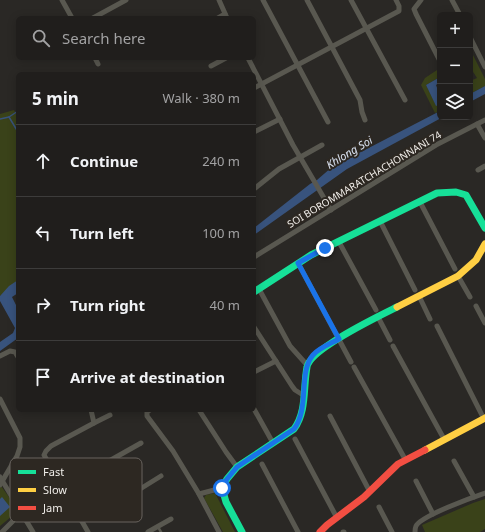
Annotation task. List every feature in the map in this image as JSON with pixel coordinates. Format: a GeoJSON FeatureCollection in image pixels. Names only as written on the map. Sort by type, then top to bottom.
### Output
{"type":"FeatureCollection","features":[{"type":"Feature","properties":{"kind":"street"},"geometry":{"type":"LineString","coordinates":[[62,0],[71,16]]}},
{"type":"Feature","properties":{"kind":"street"},"geometry":{"type":"LineString","coordinates":[[96,16],[126,0]]}},
{"type":"Feature","properties":{"kind":"street"},"geometry":{"type":"LineString","coordinates":[[263,0],[328,122]]}},
{"type":"Feature","properties":{"kind":"street"},"geometry":{"type":"LineString","coordinates":[[307,0],[360,100],[365,120]]}},
{"type":"Feature","properties":{"kind":"street"},"geometry":{"type":"LineString","coordinates":[[351,0],[405,100]]}},
{"type":"Feature","properties":{"kind":"street"},"geometry":{"type":"LineString","coordinates":[[256,87],[399,11],[399,6],[396,0]]}},
{"type":"Feature","properties":{"kind":"street"},"geometry":{"type":"LineString","coordinates":[[421,0],[414,8],[437,55]]}},
{"type":"Feature","properties":{"kind":"street"},"geometry":{"type":"LineString","coordinates":[[452,0],[458,12]]}},
{"type":"Feature","properties":{"kind":"street"},"geometry":{"type":"LineString","coordinates":[[221,1],[226,16]]}},
{"type":"Feature","properties":{"kind":"street"},"geometry":{"type":"LineString","coordinates":[[473,42],[485,67]]}},
{"type":"Feature","properties":{"kind":"street"},"geometry":{"type":"LineString","coordinates":[[96,60],[98,64]]}},
{"type":"Feature","properties":{"kind":"street"},"geometry":{"type":"LineString","coordinates":[[211,66],[222,60]]}},
{"type":"Feature","properties":{"kind":"street"},"geometry":{"type":"LineString","coordinates":[[249,60],[256,72]]}},
{"type":"Feature","properties":{"kind":"street"},"geometry":{"type":"LineString","coordinates":[[256,73],[300,157],[331,210]]}},
{"type":"Feature","properties":{"kind":"street"},"geometry":{"type":"LineString","coordinates":[[256,131],[280,119]]}},
{"type":"Feature","properties":{"kind":"street","name":"SOI BOROMMARATCHACHONNANI 74"},"geometry":{"type":"LineString","coordinates":[[256,257],[436,145],[485,120]]}},
{"type":"Feature","properties":{"kind":"street"},"geometry":{"type":"LineString","coordinates":[[477,124],[485,138]]}},
{"type":"Feature","properties":{"kind":"street"},"geometry":{"type":"LineString","coordinates":[[256,187],[279,169],[322,145]]}},
{"type":"Feature","properties":{"kind":"street"},"geometry":{"type":"LineString","coordinates":[[478,170],[485,166]]}},
{"type":"Feature","properties":{"kind":"street"},"geometry":{"type":"LineString","coordinates":[[307,365],[290,346],[256,290],[311,255],[437,194],[462,192],[469,199],[485,228]]}},
{"type":"Feature","properties":{"kind":"street"},"geometry":{"type":"LineString","coordinates":[[420,202],[470,297]]}},
{"type":"Feature","properties":{"kind":"street"},"geometry":{"type":"LineString","coordinates":[[380,221],[430,319]]}},
{"type":"Feature","properties":{"kind":"street"},"geometry":{"type":"LineString","coordinates":[[339,242],[390,340]]}},
{"type":"Feature","properties":{"kind":"street"},"geometry":{"type":"LineString","coordinates":[[242,532],[226,502],[222,488],[237,467],[294,429],[299,422],[302,411],[307,365],[313,356],[377,313],[457,273],[476,260],[485,244]]}},
{"type":"Feature","properties":{"kind":"street"},"geometry":{"type":"LineString","coordinates":[[298,263],[404,459]]}},
{"type":"Feature","properties":{"kind":"street"},"geometry":{"type":"LineString","coordinates":[[476,306],[485,323]]}},
{"type":"Feature","properties":{"kind":"street"},"geometry":{"type":"LineString","coordinates":[[320,532],[370,492],[390,470],[404,459],[484,418],[437,326]]}},
{"type":"Feature","properties":{"kind":"street"},"geometry":{"type":"LineString","coordinates":[[256,330],[295,390],[303,395]]}},
{"type":"Feature","properties":{"kind":"street"},"geometry":{"type":"LineString","coordinates":[[393,346],[444,439]]}},
{"type":"Feature","properties":{"kind":"street"},"geometry":{"type":"LineString","coordinates":[[0,356],[10,351],[16,354]]}},
{"type":"Feature","properties":{"kind":"street"},"geometry":{"type":"LineString","coordinates":[[256,371],[276,361]]}},
{"type":"Feature","properties":{"kind":"street"},"geometry":{"type":"LineString","coordinates":[[0,399],[20,438],[20,447],[16,458]]}},
{"type":"Feature","properties":{"kind":"street"},"geometry":{"type":"LineString","coordinates":[[91,412],[94,423]]}},
{"type":"Feature","properties":{"kind":"street"},"geometry":{"type":"LineString","coordinates":[[147,412],[147,416],[173,451],[199,494],[219,532]]}},
{"type":"Feature","properties":{"kind":"street"},"geometry":{"type":"LineString","coordinates":[[200,412],[237,467]]}},
{"type":"Feature","properties":{"kind":"street"},"geometry":{"type":"LineString","coordinates":[[256,412],[273,443]]}},
{"type":"Feature","properties":{"kind":"street"},"geometry":{"type":"LineString","coordinates":[[46,458],[44,455],[51,446],[110,415]]}},
{"type":"Feature","properties":{"kind":"street"},"geometry":{"type":"LineString","coordinates":[[330,416],[370,492]]}},
{"type":"Feature","properties":{"kind":"street"},"geometry":{"type":"LineString","coordinates":[[295,439],[337,518]]}},
{"type":"Feature","properties":{"kind":"street"},"geometry":{"type":"LineString","coordinates":[[118,457],[140,443]]}},
{"type":"Feature","properties":{"kind":"street"},"geometry":{"type":"LineString","coordinates":[[454,460],[474,497]]}},
{"type":"Feature","properties":{"kind":"street"},"geometry":{"type":"LineString","coordinates":[[262,464],[298,532]]}},
{"type":"Feature","properties":{"kind":"street"},"geometry":{"type":"LineString","coordinates":[[10,467],[1,481],[10,495]]}},
{"type":"Feature","properties":{"kind":"street"},"geometry":{"type":"LineString","coordinates":[[142,488],[161,476]]}},
{"type":"Feature","properties":{"kind":"street"},"geometry":{"type":"LineString","coordinates":[[416,481],[433,514]]}},
{"type":"Feature","properties":{"kind":"street"},"geometry":{"type":"LineString","coordinates":[[199,494],[222,488]]}},
{"type":"Feature","properties":{"kind":"street"},"geometry":{"type":"LineString","coordinates":[[415,532],[416,526],[421,521],[433,514],[485,493]]}},
{"type":"Feature","properties":{"kind":"street"},"geometry":{"type":"LineString","coordinates":[[379,507],[392,532]]}},
{"type":"Feature","properties":{"kind":"street"},"geometry":{"type":"LineString","coordinates":[[148,532],[171,519]]}},
{"type":"Feature","properties":{"kind":"street"},"geometry":{"type":"LineString","coordinates":[[2,532],[12,522]]}},
{"type":"Feature","properties":{"kind":"street"},"geometry":{"type":"LineString","coordinates":[[27,522],[33,532]]}},
{"type":"Feature","properties":{"kind":"street"},"geometry":{"type":"LineString","coordinates":[[83,522],[88,532]]}},
{"type":"Feature","properties":{"kind":"lane"},"geometry":{"type":"LineString","coordinates":[[158,526],[161,532]]}},
{"type":"Feature","properties":{"kind":"green space"},"geometry":{"type":"Polygon","coordinates":[[[473,55],[485,79],[485,86],[473,92],[473,80],[477,78],[473,72],[473,55]]]}},
{"type":"Feature","properties":{"kind":"green space"},"geometry":{"type":"Polygon","coordinates":[[[437,70],[437,79],[426,85],[437,105],[437,112],[435,113],[421,85],[425,78],[437,70]]]}},
{"type":"Feature","properties":{"kind":"green space"},"geometry":{"type":"Polygon","coordinates":[[[14,110],[16,114],[16,282],[0,296],[0,114],[14,110]]]}},
{"type":"Feature","properties":{"kind":"green space"},"geometry":{"type":"Polygon","coordinates":[[[1,486],[10,498],[10,518],[0,526],[1,486]]]}},
{"type":"Feature","properties":{"kind":"green space"},"geometry":{"type":"Polygon","coordinates":[[[215,493],[235,532],[223,532],[204,498],[206,495],[215,493]]]}},
{"type":"Feature","properties":{"kind":"green space"},"geometry":{"type":"Polygon","coordinates":[[[485,499],[485,529],[480,532],[425,532],[422,525],[485,499]]]}},
{"type":"Feature","properties":{"kind":"water"},"geometry":{"type":"Polygon","coordinates":[[[437,79],[437,106],[436,106],[426,85],[437,79]]]}},
{"type":"Feature","properties":{"kind":"water"},"geometry":{"type":"Polygon","coordinates":[[[485,86],[485,94],[473,100],[473,92],[485,86]]]}},
{"type":"Feature","properties":{"kind":"water"},"geometry":{"type":"Polygon","coordinates":[[[437,113],[437,120],[347,169],[256,234],[256,226],[332,167],[437,113]]]}},
{"type":"Feature","properties":{"kind":"water"},"geometry":{"type":"Polygon","coordinates":[[[16,281],[16,294],[12,297],[16,305],[16,339],[0,351],[0,342],[13,333],[15,328],[0,301],[0,296],[9,286],[16,281]]]}},
{"type":"Feature","properties":{"kind":"water"},"geometry":{"type":"Polygon","coordinates":[[[2,497],[10,507],[0,516],[0,499],[2,497]]]}},
{"type":"Feature","properties":{"kind":"waterway"},"geometry":{"type":"LineString","coordinates":[[0,119],[9,117],[16,112]]}},
{"type":"Feature","properties":{"kind":"waterway"},"geometry":{"type":"LineString","coordinates":[[9,117],[16,129]]}},
{"type":"Feature","properties":{"kind":"traffic: fast"},"geometry":{"type":"LineString","coordinates":[[256,291],[311,255],[437,193],[456,192],[466,195],[485,228]]}},
{"type":"Feature","properties":{"kind":"traffic: fast"},"geometry":{"type":"LineString","coordinates":[[242,532],[226,502],[222,488],[227,479],[237,467],[294,429],[303,407],[307,367],[311,360],[332,342],[361,325],[397,307]]}},
{"type":"Feature","properties":{"kind":"traffic: slow"},"geometry":{"type":"LineString","coordinates":[[397,307],[458,276],[476,260],[485,244]]}},
{"type":"Feature","properties":{"kind":"traffic: slow"},"geometry":{"type":"LineString","coordinates":[[425,450],[485,418]]}},
{"type":"Feature","properties":{"kind":"traffic: jam"},"geometry":{"type":"LineString","coordinates":[[320,532],[364,497],[398,464],[425,450]]}},
{"type":"Feature","properties":{"kind":"route"},"geometry":{"type":"LineString","coordinates":[[222,488],[237,467],[294,429],[299,422],[302,411],[307,365],[313,356],[326,346],[339,339],[298,263],[325,248]]}},
{"type":"Feature","properties":{"kind":"water label","name":"Khlong Soi"},"geometry":{"type":"Point","coordinates":[349,152]}}]}
